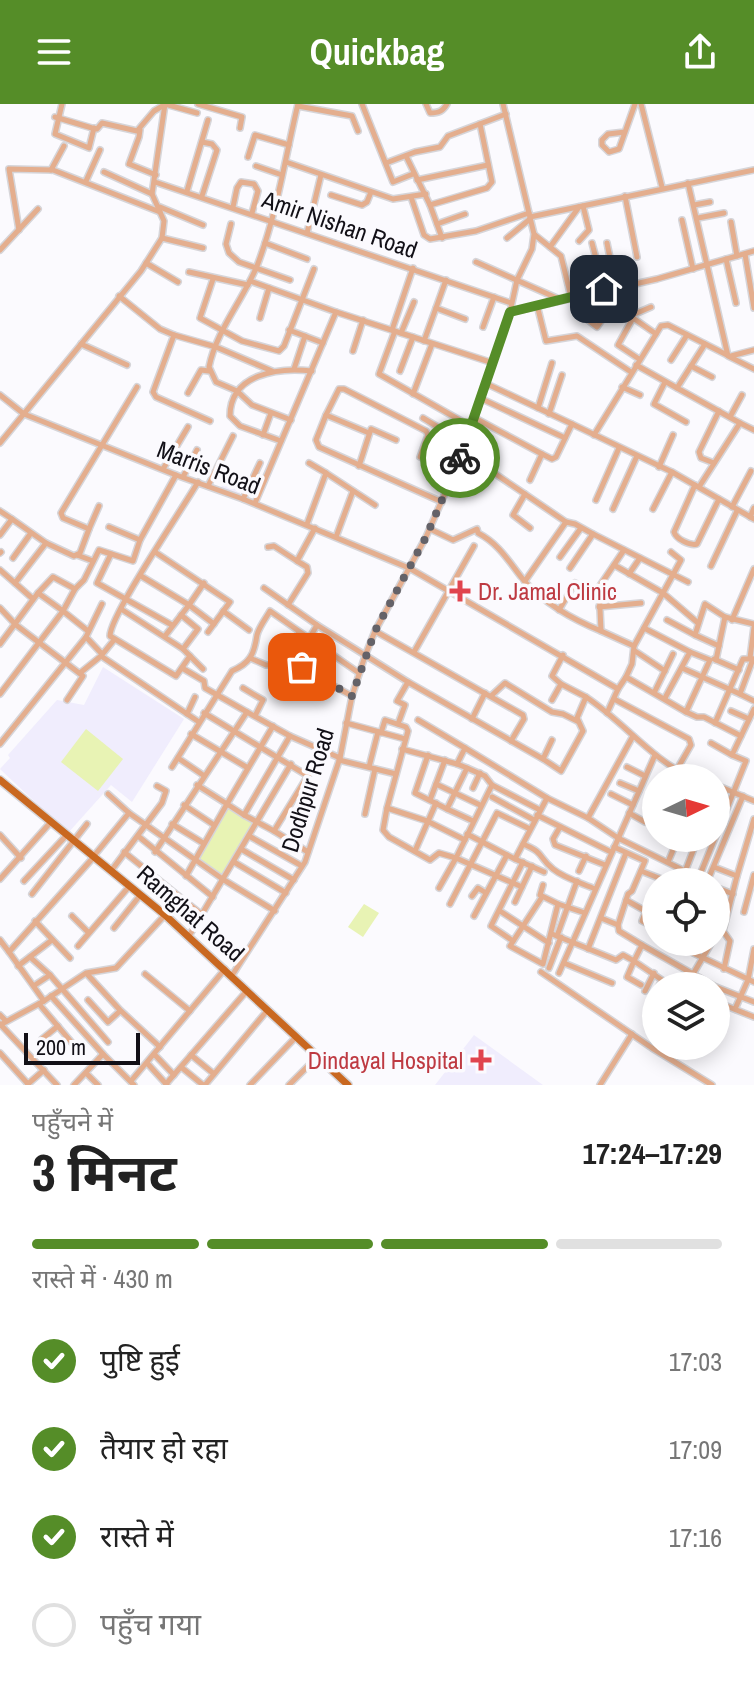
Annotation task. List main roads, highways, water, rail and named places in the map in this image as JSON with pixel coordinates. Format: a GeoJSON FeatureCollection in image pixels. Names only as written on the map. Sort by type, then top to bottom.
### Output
{"type":"FeatureCollection","features":[{"type":"Feature","properties":{"kind":"main road","name":"Ramghat Road"},"geometry":{"type":"LineString","coordinates":[[0,782],[64,838],[74,843]]}},
{"type":"Feature","properties":{"kind":"main road","name":"Ramghat Road"},"geometry":{"type":"LineString","coordinates":[[49,824],[189,936],[345,1085]]}},
{"type":"Feature","properties":{"kind":"main road","name":"Ramghat Road"},"geometry":{"type":"LineString","coordinates":[[92,858],[224,970]]}},
{"type":"Feature","properties":{"kind":"main road","name":"Ramghat Road"},"geometry":{"type":"LineString","coordinates":[[231,977],[345,1085]]}},
{"type":"Feature","properties":{"kind":"place","name":"Dr. Jamal Clinic"},"geometry":{"type":"Point","coordinates":[460,591]}},
{"type":"Feature","properties":{"kind":"place","name":"Dindayal Hospital"},"geometry":{"type":"Point","coordinates":[481,1060]}}]}
